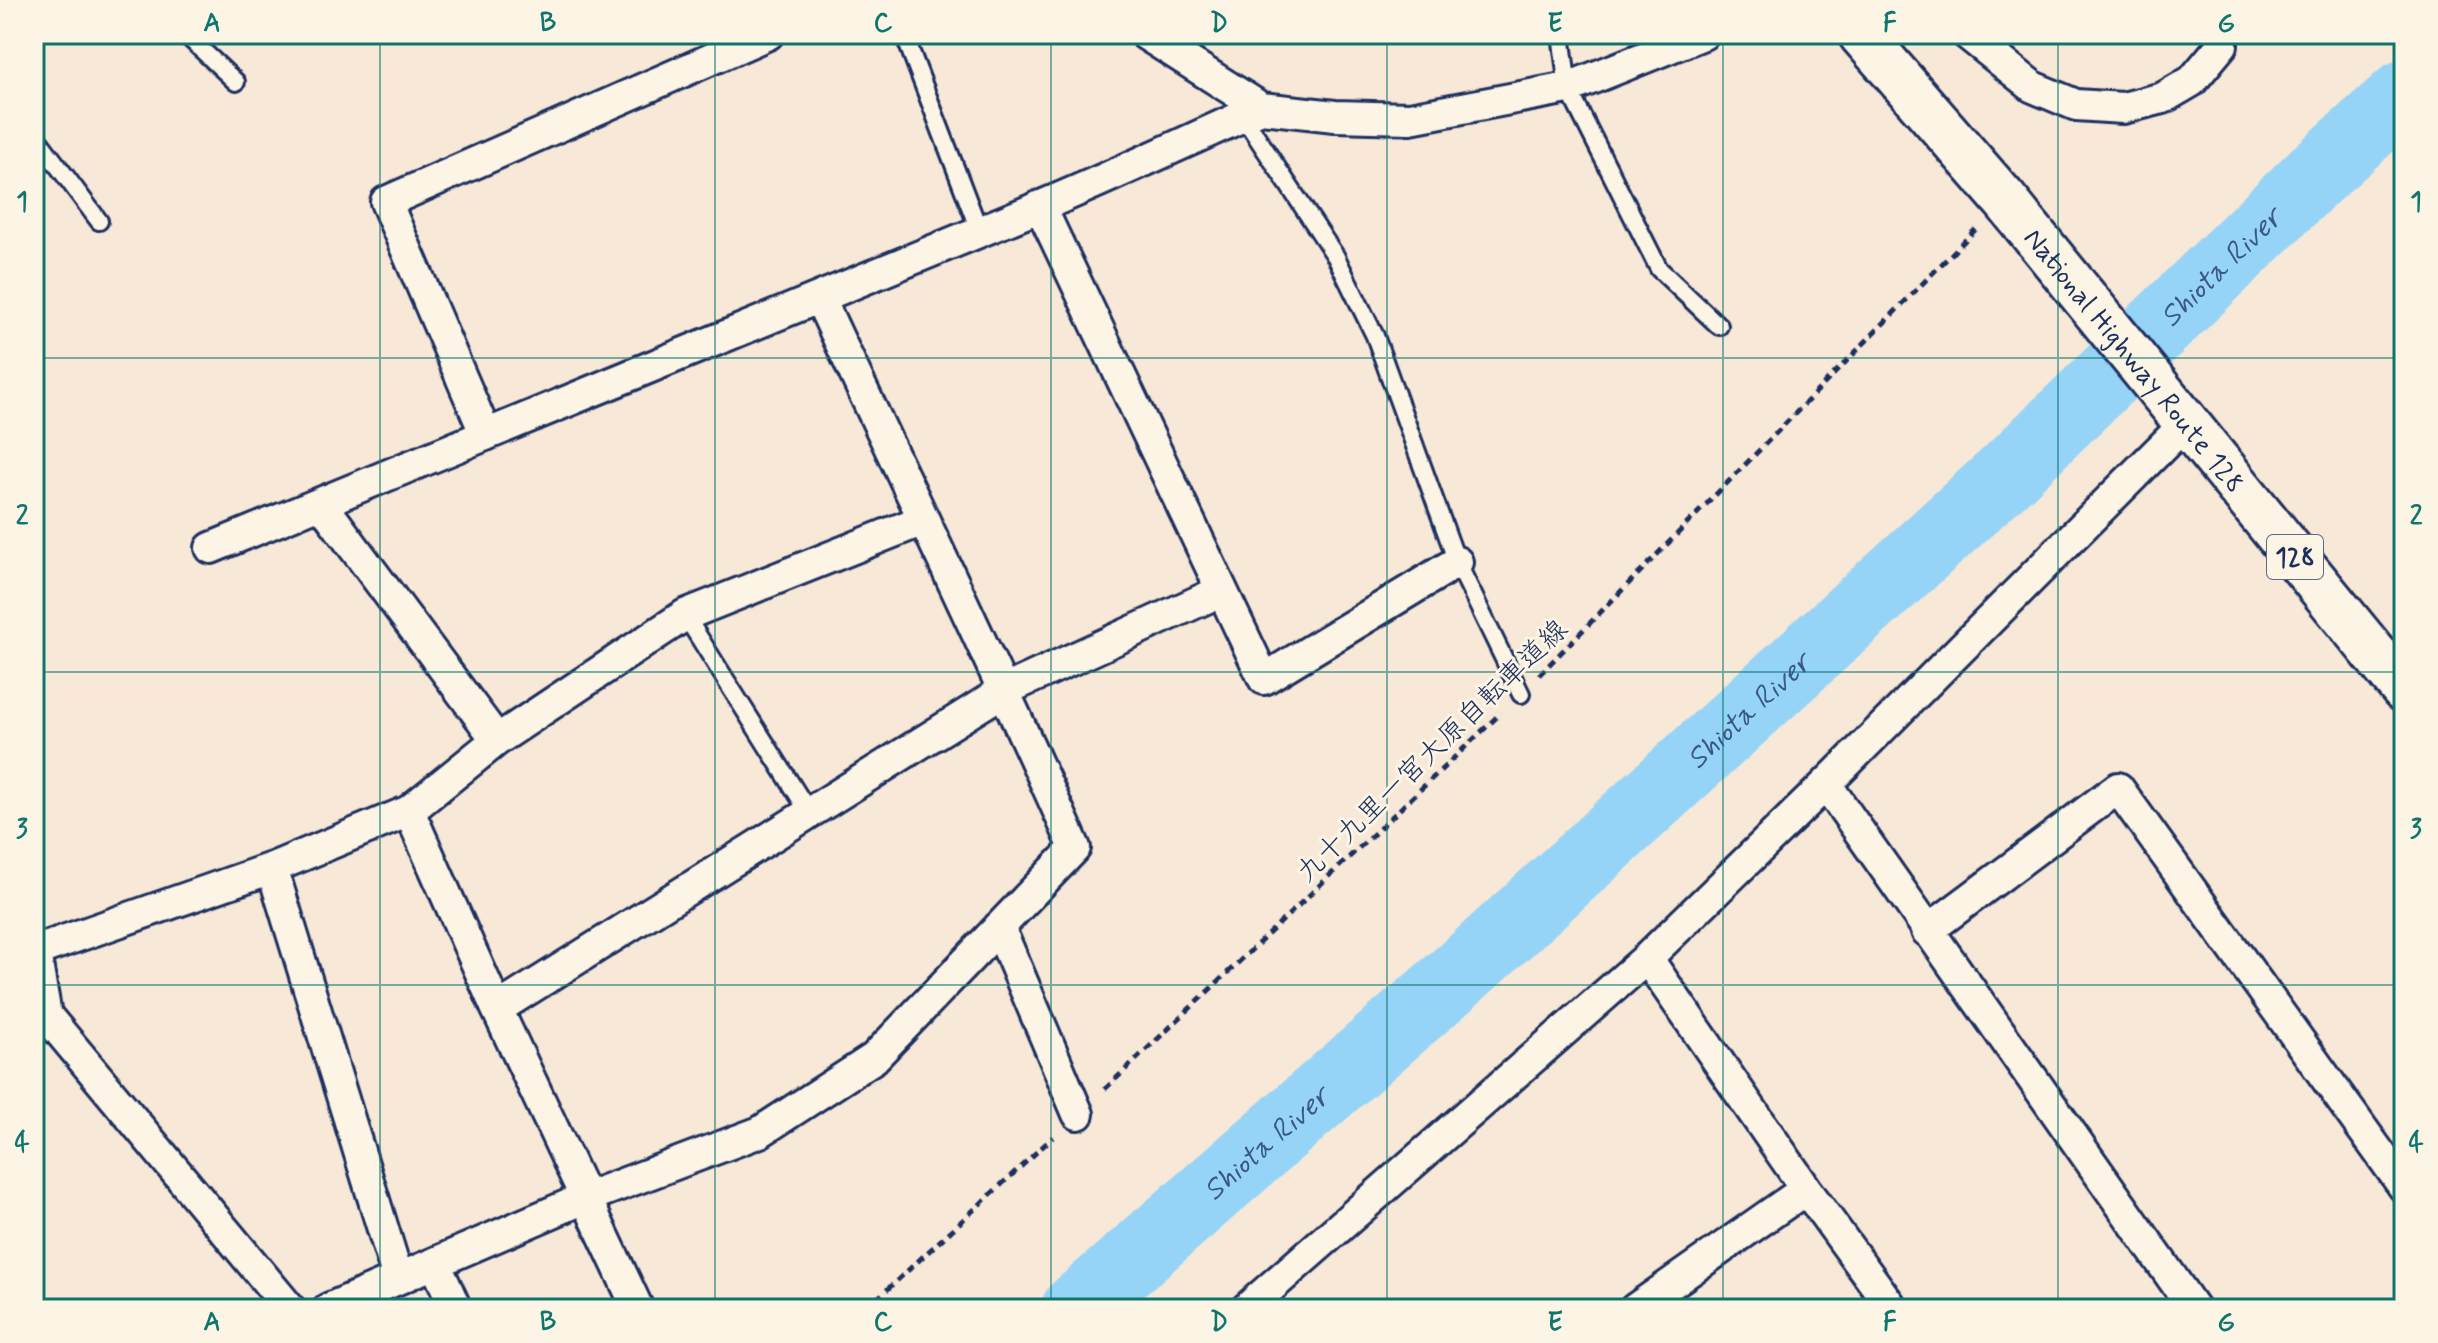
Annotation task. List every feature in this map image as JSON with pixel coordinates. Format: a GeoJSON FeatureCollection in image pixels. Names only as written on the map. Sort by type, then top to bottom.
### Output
{"type":"FeatureCollection","features":[{"type":"Feature","properties":{"kind":"highway","name":"National Highway Route 128"},"geometry":{"type":"LineString","coordinates":[[1861,34],[2005,200],[2404,690]]}},
{"type":"Feature","properties":{"kind":"street"},"geometry":{"type":"LineString","coordinates":[[486,435],[386,202],[768,34]]}},
{"type":"Feature","properties":{"kind":"street"},"geometry":{"type":"LineString","coordinates":[[1145,34],[1252,112]]}},
{"type":"Feature","properties":{"kind":"street"},"geometry":{"type":"LineString","coordinates":[[211,548],[820,299],[1252,112],[1410,118],[1568,88],[1703,34]]}},
{"type":"Feature","properties":{"kind":"street"},"geometry":{"type":"LineString","coordinates":[[1967,34],[2033,87],[2076,105],[2123,108],[2163,98],[2192,81],[2222,45],[2222,34]]}},
{"type":"Feature","properties":{"kind":"street"},"geometry":{"type":"LineString","coordinates":[[1040,206],[1264,679],[1457,562]]}},
{"type":"Feature","properties":{"kind":"street"},"geometry":{"type":"LineString","coordinates":[[328,1309],[585,1198],[760,1132],[874,1058],[1075,848],[1005,690],[820,299]]}},
{"type":"Feature","properties":{"kind":"street"},"geometry":{"type":"LineString","coordinates":[[1246,1309],[1647,958],[1826,784],[2186,423]]}},
{"type":"Feature","properties":{"kind":"street"},"geometry":{"type":"LineString","coordinates":[[321,503],[497,740]]}},
{"type":"Feature","properties":{"kind":"street"},"geometry":{"type":"LineString","coordinates":[[290,1309],[46,1015],[34,949],[272,868],[409,811],[497,740],[685,615],[923,520]]}},
{"type":"Feature","properties":{"kind":"street"},"geometry":{"type":"LineString","coordinates":[[497,1009],[1005,690],[1221,591]]}},
{"type":"Feature","properties":{"kind":"street"},"geometry":{"type":"LineString","coordinates":[[1826,784],[2194,1309]]}},
{"type":"Feature","properties":{"kind":"street"},"geometry":{"type":"LineString","coordinates":[[1927,931],[2118,788],[2404,1187]]}},
{"type":"Feature","properties":{"kind":"street"},"geometry":{"type":"LineString","coordinates":[[409,811],[497,1009],[638,1309]]}},
{"type":"Feature","properties":{"kind":"street"},"geometry":{"type":"LineString","coordinates":[[272,868],[398,1278]]}},
{"type":"Feature","properties":{"kind":"street"},"geometry":{"type":"LineString","coordinates":[[999,927],[1078,1114]]}},
{"type":"Feature","properties":{"kind":"street"},"geometry":{"type":"LineString","coordinates":[[1647,958],[1893,1309]]}},
{"type":"Feature","properties":{"kind":"street"},"geometry":{"type":"LineString","coordinates":[[1635,1309],[1806,1189]]}},
{"type":"Feature","properties":{"kind":"street"},"geometry":{"type":"LineString","coordinates":[[435,1263],[456,1309]]}},
{"type":"Feature","properties":{"kind":"lane"},"geometry":{"type":"LineString","coordinates":[[185,34],[236,82]]}},
{"type":"Feature","properties":{"kind":"lane"},"geometry":{"type":"LineString","coordinates":[[904,34],[979,230]]}},
{"type":"Feature","properties":{"kind":"lane"},"geometry":{"type":"LineString","coordinates":[[1561,34],[1568,88],[1659,269],[1719,326]]}},
{"type":"Feature","properties":{"kind":"lane"},"geometry":{"type":"LineString","coordinates":[[1252,112],[1336,257],[1375,336],[1457,562],[1521,694]]}},
{"type":"Feature","properties":{"kind":"lane"},"geometry":{"type":"LineString","coordinates":[[34,134],[99,221]]}},
{"type":"Feature","properties":{"kind":"lane"},"geometry":{"type":"LineString","coordinates":[[685,615],[810,814]]}},
{"type":"Feature","properties":{"kind":"path","name":"九十九里一宮大原自転車道線"},"geometry":{"type":"LineString","coordinates":[[866,1309],[1078,1114],[1521,694],[2005,200]]}},
{"type":"Feature","properties":{"kind":"waterway","name":"Shiota River"},"geometry":{"type":"LineString","coordinates":[[1076,1309],[1465,969],[2006,475],[2314,176],[2404,95]]}}]}
